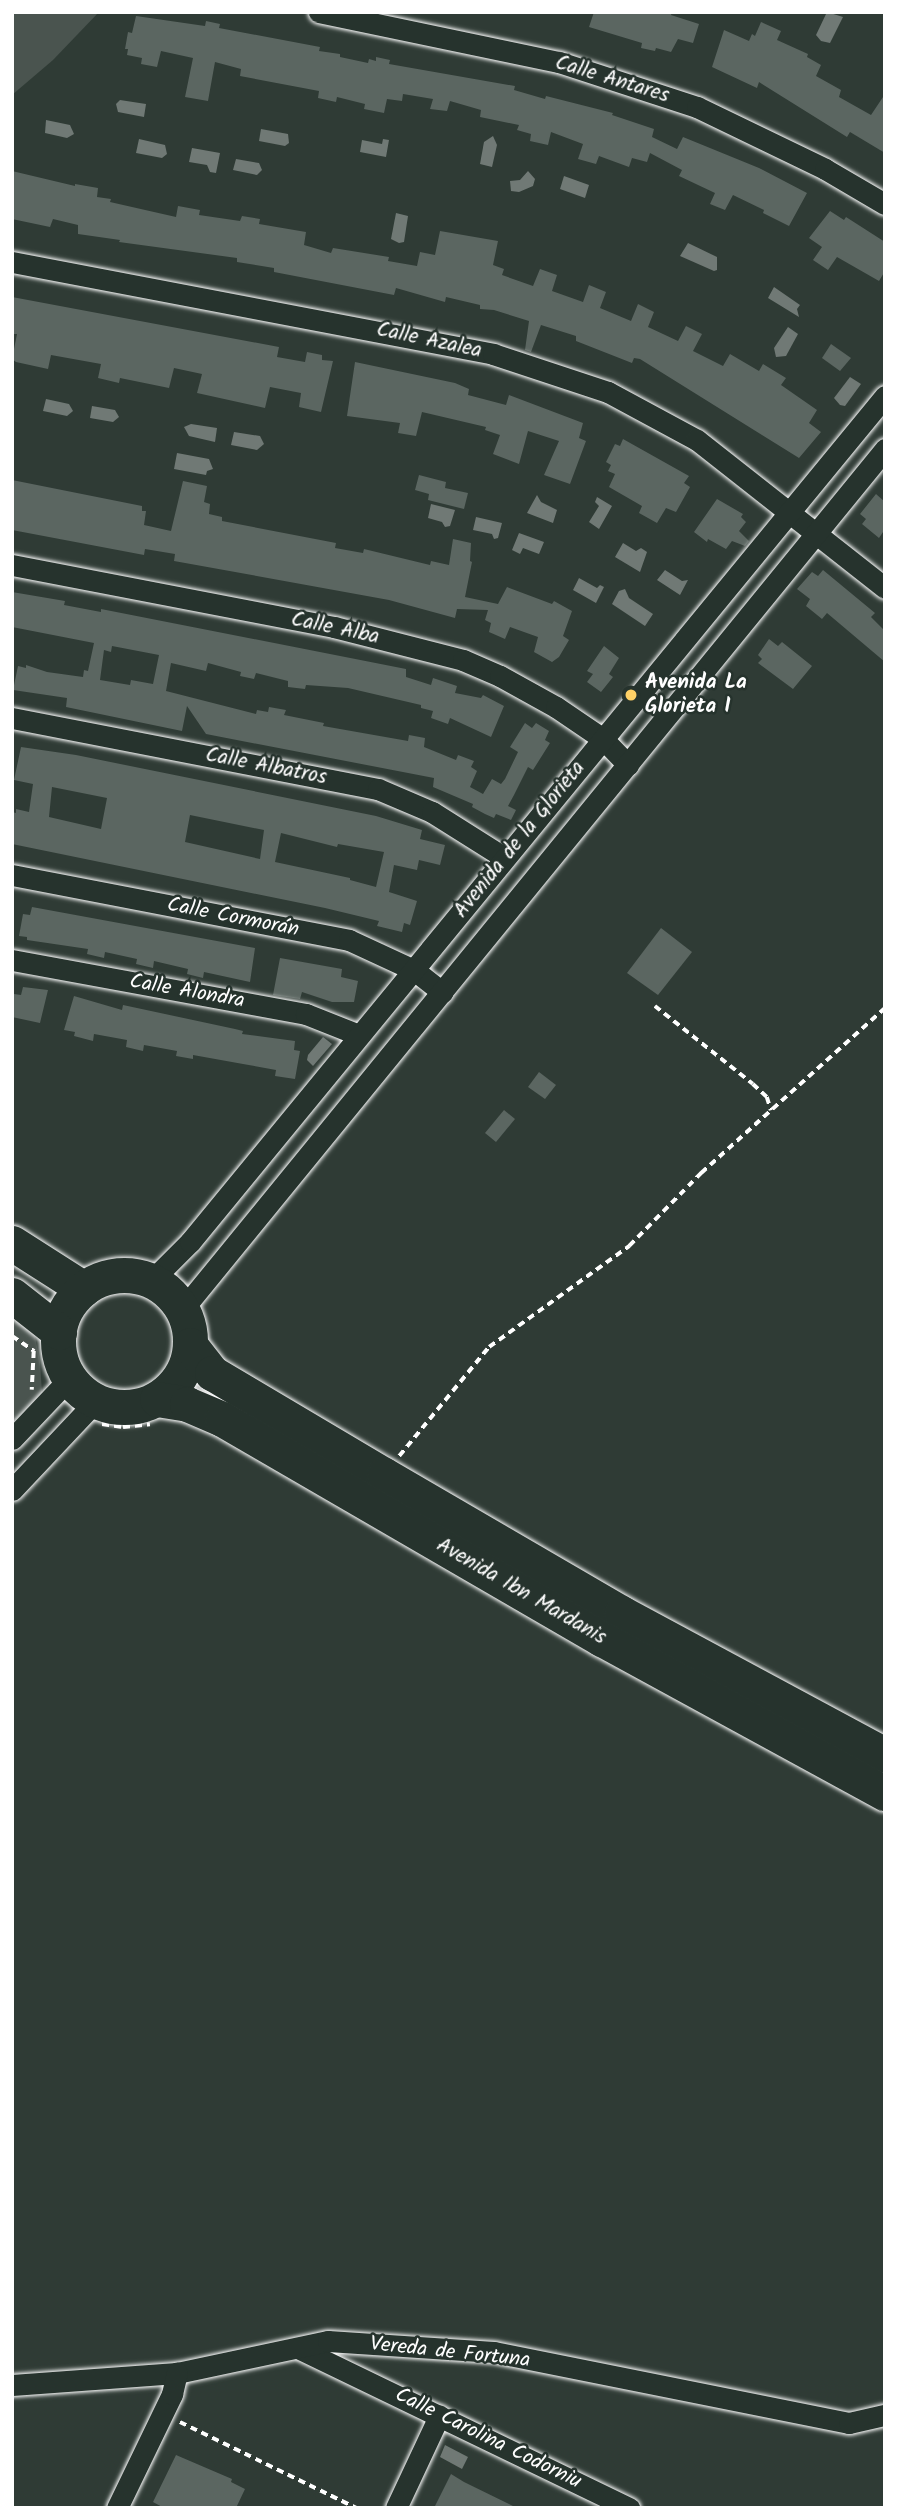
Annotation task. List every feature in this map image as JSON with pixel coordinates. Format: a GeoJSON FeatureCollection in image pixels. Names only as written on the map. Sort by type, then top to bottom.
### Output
{"type":"FeatureCollection","features":[{"type":"Feature","properties":{"kind":"main road"},"geometry":{"type":"LineString","coordinates":[[12,1243],[84,1289]]}},
{"type":"Feature","properties":{"kind":"main road"},"geometry":{"type":"LineString","coordinates":[[117,1276],[152,1281],[169,1293],[182,1310],[190,1345],[185,1367],[174,1385],[157,1399],[137,1406],[116,1407],[96,1401],[81,1392],[69,1379],[60,1356],[59,1332],[68,1308],[84,1289],[99,1280],[117,1276]]}},
{"type":"Feature","properties":{"kind":"main road"},"geometry":{"type":"LineString","coordinates":[[12,1295],[59,1332]]}},
{"type":"Feature","properties":{"kind":"main road","name":"Avenida Ibn Mardanis"},"geometry":{"type":"LineString","coordinates":[[190,1345],[212,1373],[384,1475],[621,1613],[885,1755]]}},
{"type":"Feature","properties":{"kind":"main road","name":"Avenida Ibn Mardanis"},"geometry":{"type":"LineString","coordinates":[[157,1399],[187,1404],[222,1419],[602,1639],[885,1793]]}},
{"type":"Feature","properties":{"kind":"street","name":"Calle Antares"},"geometry":{"type":"LineString","coordinates":[[319,12],[559,62],[696,107],[825,169],[885,204]]}},
{"type":"Feature","properties":{"kind":"street","name":"Calle Azalea"},"geometry":{"type":"LineString","coordinates":[[12,262],[493,354],[608,392],[697,440],[884,584]]}},
{"type":"Feature","properties":{"kind":"street","name":"Avenida de la Glorieta"},"geometry":{"type":"LineString","coordinates":[[182,1310],[628,765],[804,523],[885,396]]}},
{"type":"Feature","properties":{"kind":"street","name":"Avenida de la Glorieta"},"geometry":{"type":"LineString","coordinates":[[152,1281],[190,1242],[603,739],[804,523],[885,449]]}},
{"type":"Feature","properties":{"kind":"street","name":"Calle Alba"},"geometry":{"type":"LineString","coordinates":[[12,565],[334,628],[463,660],[500,676],[556,707],[603,739],[628,765]]}},
{"type":"Feature","properties":{"kind":"street","name":"Calle Albatros"},"geometry":{"type":"LineString","coordinates":[[12,718],[378,789],[432,812],[505,858]]}},
{"type":"Feature","properties":{"kind":"street","name":"Calle Cormorán"},"geometry":{"type":"LineString","coordinates":[[12,875],[349,940],[414,970],[442,992]]}},
{"type":"Feature","properties":{"kind":"street","name":"Calle Alondra"},"geometry":{"type":"LineString","coordinates":[[12,960],[306,1014],[359,1035]]}},
{"type":"Feature","properties":{"kind":"street"},"geometry":{"type":"LineString","coordinates":[[12,1438],[69,1379]]}},
{"type":"Feature","properties":{"kind":"street"},"geometry":{"type":"LineString","coordinates":[[12,1490],[96,1401]]}},
{"type":"Feature","properties":{"kind":"street"},"geometry":{"type":"LineString","coordinates":[[328,2341],[346,2371]]}},
{"type":"Feature","properties":{"kind":"street","name":"Vereda de Fortuna"},"geometry":{"type":"LineString","coordinates":[[12,2385],[177,2373],[328,2341],[494,2353],[849,2423],[885,2415]]}},
{"type":"Feature","properties":{"kind":"street","name":"Calle Carolina Codorniu"},"geometry":{"type":"LineString","coordinates":[[298,2348],[629,2508]]}},
{"type":"Feature","properties":{"kind":"street"},"geometry":{"type":"LineString","coordinates":[[117,2508],[177,2381],[177,2373]]}},
{"type":"Feature","properties":{"kind":"street"},"geometry":{"type":"LineString","coordinates":[[396,2508],[439,2416]]}},
{"type":"Feature","properties":{"kind":"path"},"geometry":{"type":"LineString","coordinates":[[655,1006],[753,1084],[766,1097],[771,1110]]}},
{"type":"Feature","properties":{"kind":"path"},"geometry":{"type":"LineString","coordinates":[[384,1475],[489,1347],[629,1246],[701,1172],[885,1009]]}},
{"type":"Feature","properties":{"kind":"path"},"geometry":{"type":"LineString","coordinates":[[12,1336],[34,1351],[32,1397],[46,1404]]}},
{"type":"Feature","properties":{"kind":"path"},"geometry":{"type":"LineString","coordinates":[[162,2413],[356,2508]]}},
{"type":"Feature","properties":{"kind":"shaded area"},"geometry":{"type":"Polygon","coordinates":[[[12,12],[99,12],[53,60],[12,95],[12,12]]]}},
{"type":"Feature","properties":{"kind":"shaded area"},"geometry":{"type":"Polygon","coordinates":[[[827,12],[843,17],[830,43],[821,41],[816,35],[827,12]]]}},
{"type":"Feature","properties":{"kind":"shaded area"},"geometry":{"type":"Polygon","coordinates":[[[120,100],[146,104],[144,117],[118,112],[116,104],[120,100]]]}},
{"type":"Feature","properties":{"kind":"shaded area"},"geometry":{"type":"Polygon","coordinates":[[[46,120],[70,125],[74,134],[67,138],[45,133],[46,120]]]}},
{"type":"Feature","properties":{"kind":"shaded area"},"geometry":{"type":"Polygon","coordinates":[[[261,129],[288,134],[289,143],[285,146],[259,141],[261,129]]]}},
{"type":"Feature","properties":{"kind":"shaded area"},"geometry":{"type":"Polygon","coordinates":[[[493,136],[497,145],[492,167],[480,164],[484,142],[493,136]]]}},
{"type":"Feature","properties":{"kind":"shaded area"},"geometry":{"type":"Polygon","coordinates":[[[139,139],[165,145],[167,154],[162,158],[136,153],[139,139]]]}},
{"type":"Feature","properties":{"kind":"shaded area"},"geometry":{"type":"Polygon","coordinates":[[[383,139],[389,140],[386,157],[360,152],[362,140],[382,144],[383,139]]]}},
{"type":"Feature","properties":{"kind":"shaded area"},"geometry":{"type":"Polygon","coordinates":[[[192,148],[220,153],[216,173],[210,172],[207,165],[189,162],[192,148]]]}},
{"type":"Feature","properties":{"kind":"shaded area"},"geometry":{"type":"Polygon","coordinates":[[[236,159],[259,163],[262,170],[257,175],[233,170],[236,159]]]}},
{"type":"Feature","properties":{"kind":"shaded area"},"geometry":{"type":"Polygon","coordinates":[[[528,171],[535,179],[533,186],[519,192],[511,191],[510,181],[520,180],[528,171]]]}},
{"type":"Feature","properties":{"kind":"shaded area"},"geometry":{"type":"Polygon","coordinates":[[[564,176],[589,185],[585,198],[560,189],[564,176]]]}},
{"type":"Feature","properties":{"kind":"shaded area"},"geometry":{"type":"Polygon","coordinates":[[[396,213],[408,216],[404,242],[399,243],[391,239],[396,213]]]}},
{"type":"Feature","properties":{"kind":"shaded area"},"geometry":{"type":"Polygon","coordinates":[[[688,243],[717,257],[717,270],[680,256],[688,243]]]}},
{"type":"Feature","properties":{"kind":"shaded area"},"geometry":{"type":"Polygon","coordinates":[[[774,287],[800,305],[797,309],[799,317],[768,298],[774,287]]]}},
{"type":"Feature","properties":{"kind":"shaded area"},"geometry":{"type":"Polygon","coordinates":[[[788,327],[798,334],[786,356],[776,357],[774,348],[788,327]]]}},
{"type":"Feature","properties":{"kind":"shaded area"},"geometry":{"type":"Polygon","coordinates":[[[850,377],[861,384],[845,406],[840,405],[834,398],[850,377]]]}},
{"type":"Feature","properties":{"kind":"shaded area"},"geometry":{"type":"Polygon","coordinates":[[[46,399],[69,404],[73,411],[67,416],[43,411],[46,399]]]}},
{"type":"Feature","properties":{"kind":"shaded area"},"geometry":{"type":"Polygon","coordinates":[[[92,406],[115,410],[119,417],[113,422],[90,418],[92,406]]]}},
{"type":"Feature","properties":{"kind":"shaded area"},"geometry":{"type":"Polygon","coordinates":[[[191,424],[217,428],[215,442],[189,436],[184,427],[191,424]]]}},
{"type":"Feature","properties":{"kind":"shaded area"},"geometry":{"type":"Polygon","coordinates":[[[234,432],[260,436],[264,444],[257,450],[231,445],[234,432]]]}},
{"type":"Feature","properties":{"kind":"shaded area"},"geometry":{"type":"Polygon","coordinates":[[[177,453],[209,459],[213,469],[207,471],[206,475],[174,469],[177,453]]]}},
{"type":"Feature","properties":{"kind":"shaded area"},"geometry":{"type":"Polygon","coordinates":[[[537,495],[541,502],[557,510],[553,523],[527,513],[537,495]]]}},
{"type":"Feature","properties":{"kind":"shaded area"},"geometry":{"type":"Polygon","coordinates":[[[597,497],[612,506],[599,529],[589,522],[599,506],[595,502],[597,497]]]}},
{"type":"Feature","properties":{"kind":"shaded area"},"geometry":{"type":"Polygon","coordinates":[[[431,504],[455,510],[450,526],[445,527],[442,522],[428,518],[431,504]]]}},
{"type":"Feature","properties":{"kind":"shaded area"},"geometry":{"type":"Polygon","coordinates":[[[476,517],[502,523],[498,538],[494,539],[492,534],[473,530],[476,517]]]}},
{"type":"Feature","properties":{"kind":"shaded area"},"geometry":{"type":"Polygon","coordinates":[[[519,533],[544,542],[539,554],[523,548],[520,554],[512,550],[519,533]]]}},
{"type":"Feature","properties":{"kind":"shaded area"},"geometry":{"type":"Polygon","coordinates":[[[623,543],[636,551],[641,548],[647,552],[640,572],[615,557],[623,543]]]}},
{"type":"Feature","properties":{"kind":"shaded area"},"geometry":{"type":"Polygon","coordinates":[[[665,570],[682,581],[688,580],[680,595],[657,580],[665,570]]]}},
{"type":"Feature","properties":{"kind":"shaded area"},"geometry":{"type":"Polygon","coordinates":[[[579,578],[597,588],[600,585],[604,587],[596,603],[573,590],[579,578]]]}},
{"type":"Feature","properties":{"kind":"shaded area"},"geometry":{"type":"Polygon","coordinates":[[[625,589],[629,598],[653,614],[645,626],[612,604],[619,591],[625,589]]]}},
{"type":"Feature","properties":{"kind":"shaded area"},"geometry":{"type":"Polygon","coordinates":[[[323,1037],[332,1044],[313,1066],[307,1060],[308,1055],[323,1037]]]}},
{"type":"Feature","properties":{"kind":"shaded area"},"geometry":{"type":"Polygon","coordinates":[[[12,1314],[33,1327],[40,1362],[42,1393],[12,1423],[12,1314]]]}},
{"type":"Feature","properties":{"kind":"shaded area"},"geometry":{"type":"Polygon","coordinates":[[[445,2445],[468,2457],[462,2469],[440,2457],[445,2445]]]}},
{"type":"Feature","properties":{"kind":"building"},"geometry":{"type":"Polygon","coordinates":[[[594,12],[672,12],[671,15],[699,24],[693,43],[678,39],[671,52],[656,48],[655,51],[641,48],[642,43],[589,27],[594,12]]]}},
{"type":"Feature","properties":{"kind":"building"},"geometry":{"type":"Polygon","coordinates":[[[136,16],[205,26],[206,21],[220,24],[219,28],[320,47],[319,51],[368,63],[369,59],[376,61],[376,57],[390,60],[389,64],[515,86],[514,90],[545,99],[546,96],[613,113],[612,115],[654,129],[652,137],[677,149],[683,137],[759,168],[807,193],[789,226],[733,195],[725,210],[710,204],[715,193],[679,176],[682,170],[650,153],[647,162],[632,158],[629,167],[599,156],[596,164],[578,159],[583,144],[551,132],[548,145],[530,141],[531,134],[517,130],[519,125],[480,117],[481,110],[450,101],[447,111],[430,109],[433,99],[403,94],[402,101],[387,99],[384,113],[364,109],[365,104],[337,97],[336,102],[318,98],[319,91],[240,76],[241,69],[215,62],[208,101],[185,97],[193,58],[161,51],[157,67],[141,64],[142,58],[127,55],[128,49],[125,49],[128,32],[132,33],[136,16]]]}},
{"type":"Feature","properties":{"kind":"building"},"geometry":{"type":"Polygon","coordinates":[[[761,22],[781,31],[777,40],[808,54],[807,57],[821,65],[816,76],[841,90],[839,97],[871,115],[885,94],[885,153],[850,132],[847,137],[759,82],[757,88],[712,67],[724,30],[749,41],[752,34],[755,36],[761,22]]]}},
{"type":"Feature","properties":{"kind":"building"},"geometry":{"type":"Polygon","coordinates":[[[12,171],[75,186],[98,188],[97,197],[111,199],[110,202],[176,217],[178,206],[200,210],[199,215],[240,221],[242,216],[260,219],[259,224],[306,232],[304,245],[331,253],[333,248],[389,257],[388,261],[417,266],[420,252],[435,255],[440,231],[498,241],[493,265],[504,269],[502,275],[533,286],[540,269],[557,275],[552,291],[583,302],[589,285],[606,292],[600,308],[631,321],[638,304],[654,312],[648,327],[678,341],[686,326],[702,334],[693,351],[723,366],[730,354],[759,371],[763,364],[786,378],[781,385],[817,410],[809,423],[821,432],[799,458],[640,359],[634,358],[632,363],[576,341],[576,336],[541,325],[531,352],[525,350],[529,321],[494,310],[480,309],[480,305],[446,297],[445,302],[396,288],[394,295],[274,272],[274,268],[237,262],[237,258],[78,234],[78,225],[53,219],[50,227],[12,219],[12,171]]]}},
{"type":"Feature","properties":{"kind":"building"},"geometry":{"type":"Polygon","coordinates":[[[830,211],[844,220],[846,217],[885,242],[885,271],[879,281],[837,257],[828,270],[813,260],[822,247],[809,238],[830,211]]]}},
{"type":"Feature","properties":{"kind":"building"},"geometry":{"type":"Polygon","coordinates":[[[12,297],[279,347],[277,357],[305,362],[307,352],[322,355],[322,360],[333,361],[321,412],[299,407],[301,393],[270,387],[265,408],[197,393],[202,374],[174,368],[169,388],[120,378],[119,383],[98,378],[101,364],[51,355],[48,369],[16,362],[12,359],[17,334],[12,334],[12,297]]]}},
{"type":"Feature","properties":{"kind":"building"},"geometry":{"type":"Polygon","coordinates":[[[831,344],[851,358],[840,371],[822,358],[831,344]]]}},
{"type":"Feature","properties":{"kind":"building"},"geometry":{"type":"Polygon","coordinates":[[[355,362],[455,383],[469,389],[468,395],[506,405],[509,395],[583,423],[579,438],[586,441],[570,484],[544,475],[559,441],[528,431],[519,464],[493,454],[500,435],[485,430],[486,427],[422,412],[416,436],[398,433],[400,423],[347,416],[355,362]]]}},
{"type":"Feature","properties":{"kind":"building"},"geometry":{"type":"Polygon","coordinates":[[[623,439],[689,476],[684,483],[690,487],[676,512],[666,508],[657,523],[639,513],[642,506],[609,487],[615,474],[608,471],[611,465],[606,462],[615,444],[620,446],[623,439]]]}},
{"type":"Feature","properties":{"kind":"building"},"geometry":{"type":"Polygon","coordinates":[[[419,475],[446,482],[445,488],[468,493],[464,509],[428,500],[429,494],[415,490],[419,475]]]}},
{"type":"Feature","properties":{"kind":"building"},"geometry":{"type":"Polygon","coordinates":[[[12,480],[142,506],[142,511],[146,511],[144,525],[171,531],[183,481],[207,486],[204,502],[210,504],[209,514],[222,517],[222,521],[336,543],[335,548],[363,553],[364,549],[430,565],[431,561],[449,565],[453,539],[471,543],[472,562],[465,597],[498,604],[507,587],[552,604],[554,601],[572,611],[563,636],[569,640],[559,657],[552,662],[534,652],[538,637],[510,627],[505,639],[489,632],[491,623],[485,620],[488,610],[457,609],[455,618],[389,600],[174,561],[175,554],[145,549],[144,555],[12,530],[12,480]]]}},
{"type":"Feature","properties":{"kind":"building"},"geometry":{"type":"Polygon","coordinates":[[[876,494],[885,502],[885,529],[879,538],[862,524],[866,519],[860,514],[876,494]]]}},
{"type":"Feature","properties":{"kind":"building"},"geometry":{"type":"Polygon","coordinates":[[[717,499],[743,514],[741,517],[746,522],[739,531],[749,541],[745,546],[732,541],[726,549],[708,539],[707,542],[694,532],[717,499]]]}},
{"type":"Feature","properties":{"kind":"building"},"geometry":{"type":"Polygon","coordinates":[[[823,570],[875,613],[871,617],[885,631],[885,662],[827,613],[822,619],[806,606],[810,599],[797,589],[812,572],[818,576],[823,570]]]}},
{"type":"Feature","properties":{"kind":"building"},"geometry":{"type":"Polygon","coordinates":[[[12,592],[65,601],[64,605],[101,612],[101,609],[406,669],[406,677],[431,685],[433,678],[457,686],[455,693],[481,698],[483,695],[504,706],[491,737],[450,718],[448,724],[431,718],[433,711],[421,708],[421,705],[348,688],[306,685],[305,689],[288,687],[288,681],[256,673],[254,679],[240,676],[241,672],[208,663],[206,671],[171,663],[166,691],[256,714],[257,710],[268,712],[269,707],[286,710],[284,715],[324,723],[323,726],[408,741],[409,735],[425,738],[424,747],[456,760],[458,755],[474,761],[471,767],[477,771],[470,787],[483,794],[492,779],[501,784],[505,779],[518,752],[510,747],[525,723],[532,728],[536,723],[549,731],[545,740],[550,743],[533,770],[528,767],[508,806],[516,810],[511,820],[496,814],[494,818],[472,807],[473,804],[433,787],[434,778],[206,734],[187,706],[182,731],[66,707],[67,698],[13,690],[18,666],[26,668],[26,665],[47,672],[83,677],[84,670],[88,671],[94,643],[12,627],[12,592]],[[112,646],[111,652],[104,650],[100,680],[130,685],[131,680],[153,684],[159,655],[112,646]]]}},
{"type":"Feature","properties":{"kind":"building"},"geometry":{"type":"Polygon","coordinates":[[[769,639],[778,646],[782,642],[812,666],[793,689],[758,663],[762,659],[758,655],[769,639]]]}},
{"type":"Feature","properties":{"kind":"building"},"geometry":{"type":"Polygon","coordinates":[[[604,646],[619,658],[609,674],[613,677],[601,692],[587,682],[593,674],[587,671],[604,646]]]}},
{"type":"Feature","properties":{"kind":"building"},"geometry":{"type":"Polygon","coordinates":[[[21,747],[76,755],[376,816],[422,830],[420,839],[445,845],[440,865],[419,860],[417,870],[394,865],[389,892],[417,901],[410,925],[404,923],[402,932],[377,926],[379,921],[325,908],[12,844],[12,812],[16,813],[16,809],[29,812],[33,784],[14,780],[21,747]],[[52,787],[49,817],[101,829],[107,798],[52,787]],[[190,815],[185,842],[260,859],[264,830],[190,815]],[[281,833],[275,862],[350,878],[376,887],[384,852],[338,844],[337,847],[281,833]]]}},
{"type":"Feature","properties":{"kind":"building"},"geometry":{"type":"Polygon","coordinates":[[[32,907],[255,948],[250,982],[204,972],[203,978],[187,974],[188,969],[154,961],[153,968],[136,964],[137,959],[105,952],[104,958],[87,954],[88,949],[27,940],[27,937],[19,936],[23,914],[30,915],[32,907]]]}},
{"type":"Feature","properties":{"kind":"building"},"geometry":{"type":"Polygon","coordinates":[[[661,928],[692,952],[658,995],[627,973],[661,928]]]}},
{"type":"Feature","properties":{"kind":"building"},"geometry":{"type":"Polygon","coordinates":[[[280,958],[342,969],[341,977],[358,981],[354,1002],[332,1002],[302,992],[300,999],[273,995],[280,958]]]}},
{"type":"Feature","properties":{"kind":"building"},"geometry":{"type":"Polygon","coordinates":[[[23,987],[48,990],[40,1023],[12,1017],[14,994],[21,995],[23,987]]]}},
{"type":"Feature","properties":{"kind":"building"},"geometry":{"type":"Polygon","coordinates":[[[74,996],[122,1010],[123,1005],[235,1029],[243,1031],[242,1034],[295,1041],[294,1050],[300,1051],[295,1079],[275,1076],[276,1070],[193,1055],[193,1059],[176,1056],[177,1051],[144,1045],[143,1051],[126,1047],[127,1040],[94,1034],[93,1041],[74,1036],[75,1032],[64,1030],[74,996]]]}},
{"type":"Feature","properties":{"kind":"building"},"geometry":{"type":"Polygon","coordinates":[[[539,1072],[556,1085],[545,1099],[528,1087],[539,1072]]]}},
{"type":"Feature","properties":{"kind":"building"},"geometry":{"type":"Polygon","coordinates":[[[504,1110],[515,1119],[496,1142],[485,1133],[504,1110]]]}},
{"type":"Feature","properties":{"kind":"building"},"geometry":{"type":"Polygon","coordinates":[[[176,2455],[232,2479],[231,2482],[245,2489],[236,2508],[164,2508],[153,2502],[176,2455]]]}},
{"type":"Feature","properties":{"kind":"building"},"geometry":{"type":"Polygon","coordinates":[[[451,2474],[464,2482],[517,2508],[434,2508],[451,2474]]]}},
{"type":"Feature","properties":{"kind":"place","name":"Avenida La Glorieta I"},"geometry":{"type":"Point","coordinates":[631,695]}}]}
